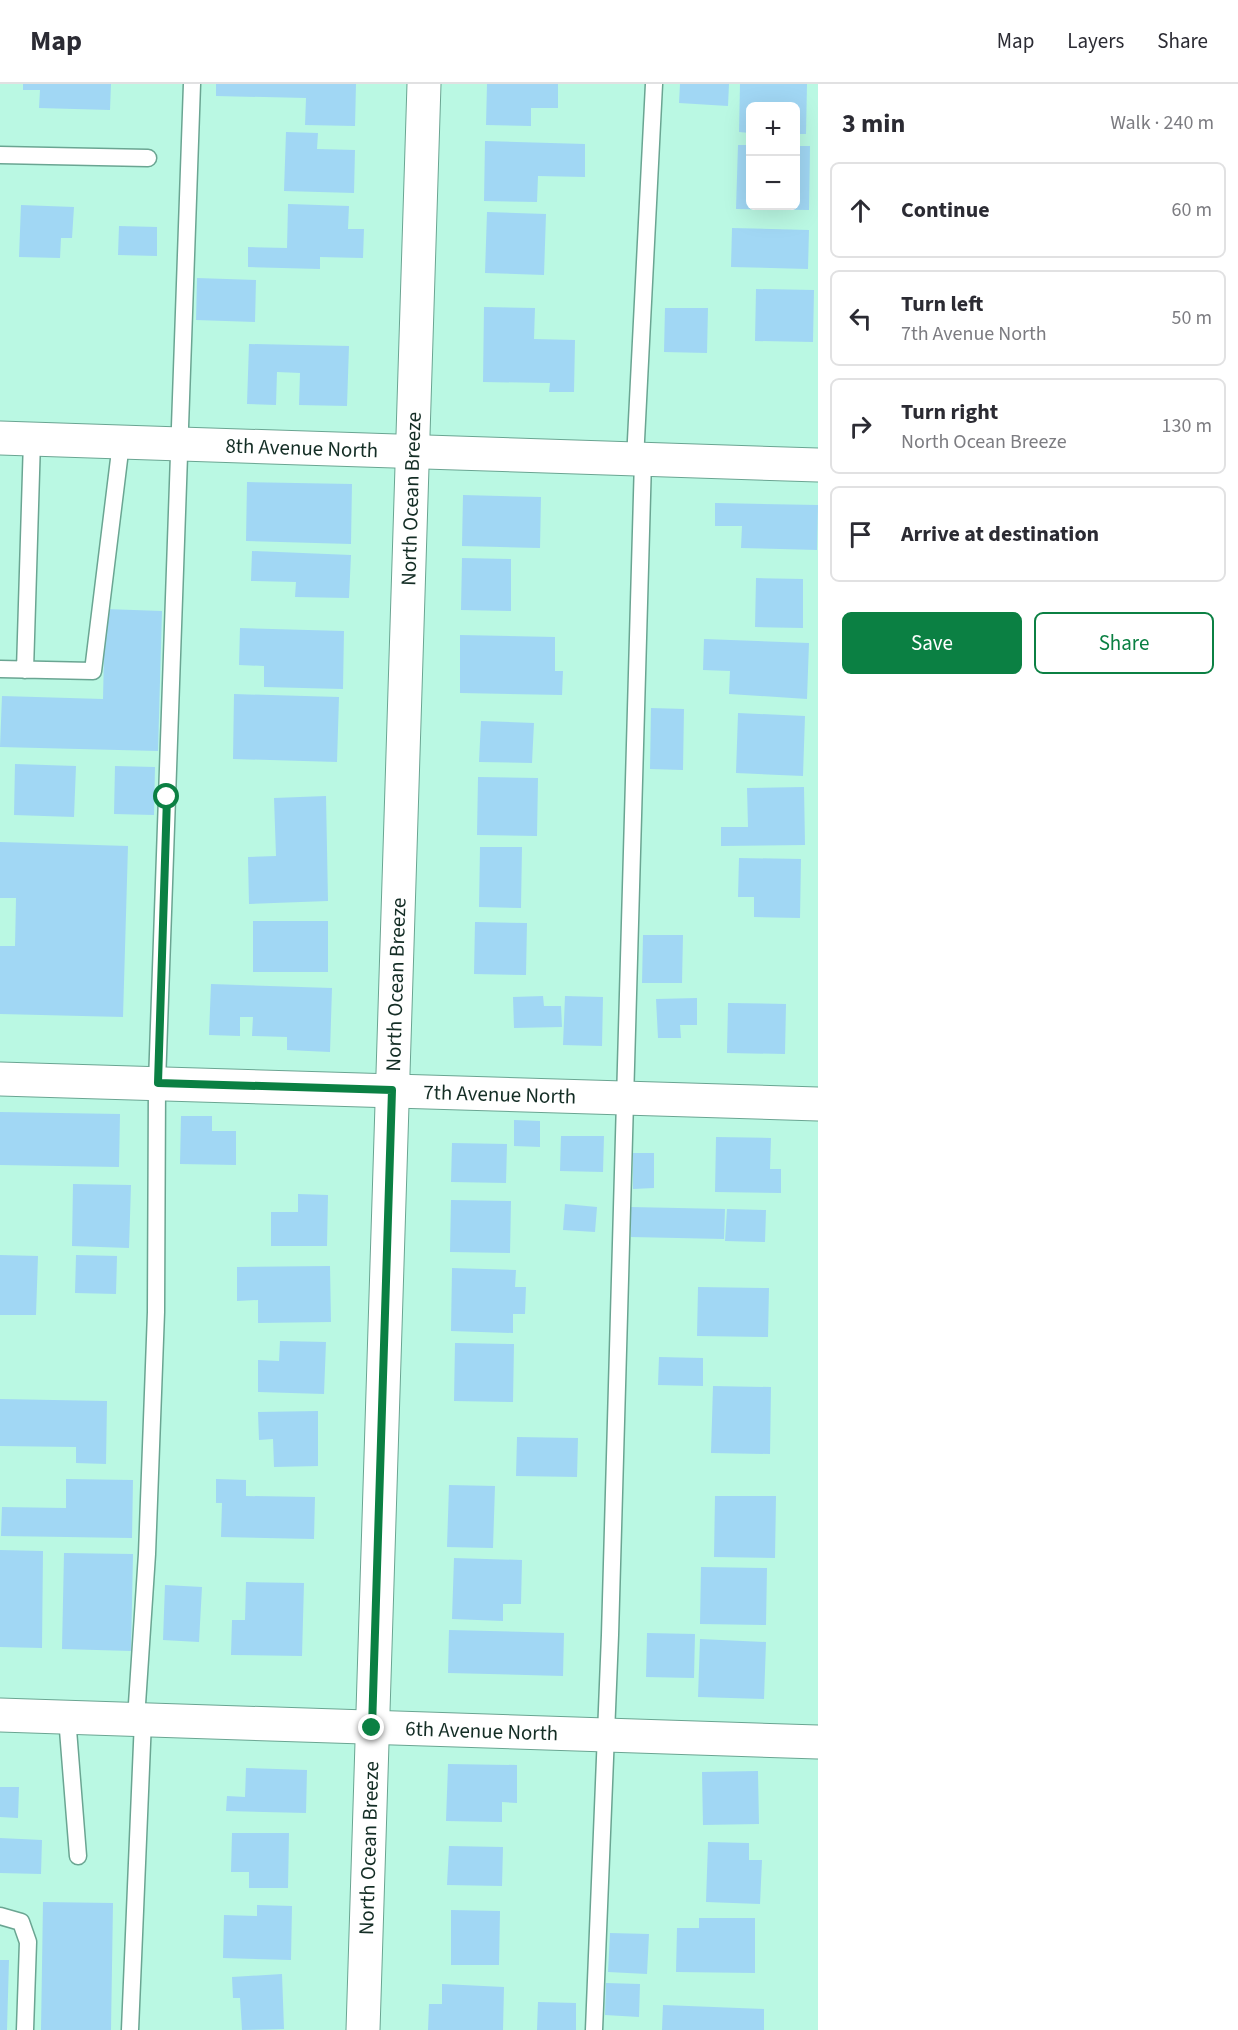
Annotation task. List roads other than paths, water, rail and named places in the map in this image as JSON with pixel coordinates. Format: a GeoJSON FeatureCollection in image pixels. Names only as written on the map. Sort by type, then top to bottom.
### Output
{"type":"FeatureCollection","features":[{"type":"Feature","properties":{"kind":"street","name":"North Ocean Breeze"},"geometry":{"type":"LineString","coordinates":[[363,2030],[424,84]]}},
{"type":"Feature","properties":{"kind":"street","name":"8th Avenue North"},"geometry":{"type":"LineString","coordinates":[[16,439],[818,465]]}},
{"type":"Feature","properties":{"kind":"street","name":"7th Avenue North"},"geometry":{"type":"LineString","coordinates":[[0,1078],[818,1104]]}},
{"type":"Feature","properties":{"kind":"street","name":"6th Avenue North"},"geometry":{"type":"LineString","coordinates":[[0,1715],[818,1742]]}},
{"type":"Feature","properties":{"kind":"lane"},"geometry":{"type":"LineString","coordinates":[[130,2030],[139,1720],[155,1323],[158,1083],[192,84]]}},
{"type":"Feature","properties":{"kind":"lane"},"geometry":{"type":"LineString","coordinates":[[594,2030],[625,1097],[639,460],[654,84]]}},
{"type":"Feature","properties":{"kind":"lane"},"geometry":{"type":"LineString","coordinates":[[0,155],[148,158]]}},
{"type":"Feature","properties":{"kind":"lane"},"geometry":{"type":"LineString","coordinates":[[16,439],[25,670]]}},
{"type":"Feature","properties":{"kind":"lane"},"geometry":{"type":"LineString","coordinates":[[0,669],[93,671],[121,443]]}},
{"type":"Feature","properties":{"kind":"lane"},"geometry":{"type":"LineString","coordinates":[[67,1717],[78,1856]]}},
{"type":"Feature","properties":{"kind":"lane"},"geometry":{"type":"LineString","coordinates":[[0,1916],[21,1922],[28,1942],[25,2030]]}}]}
